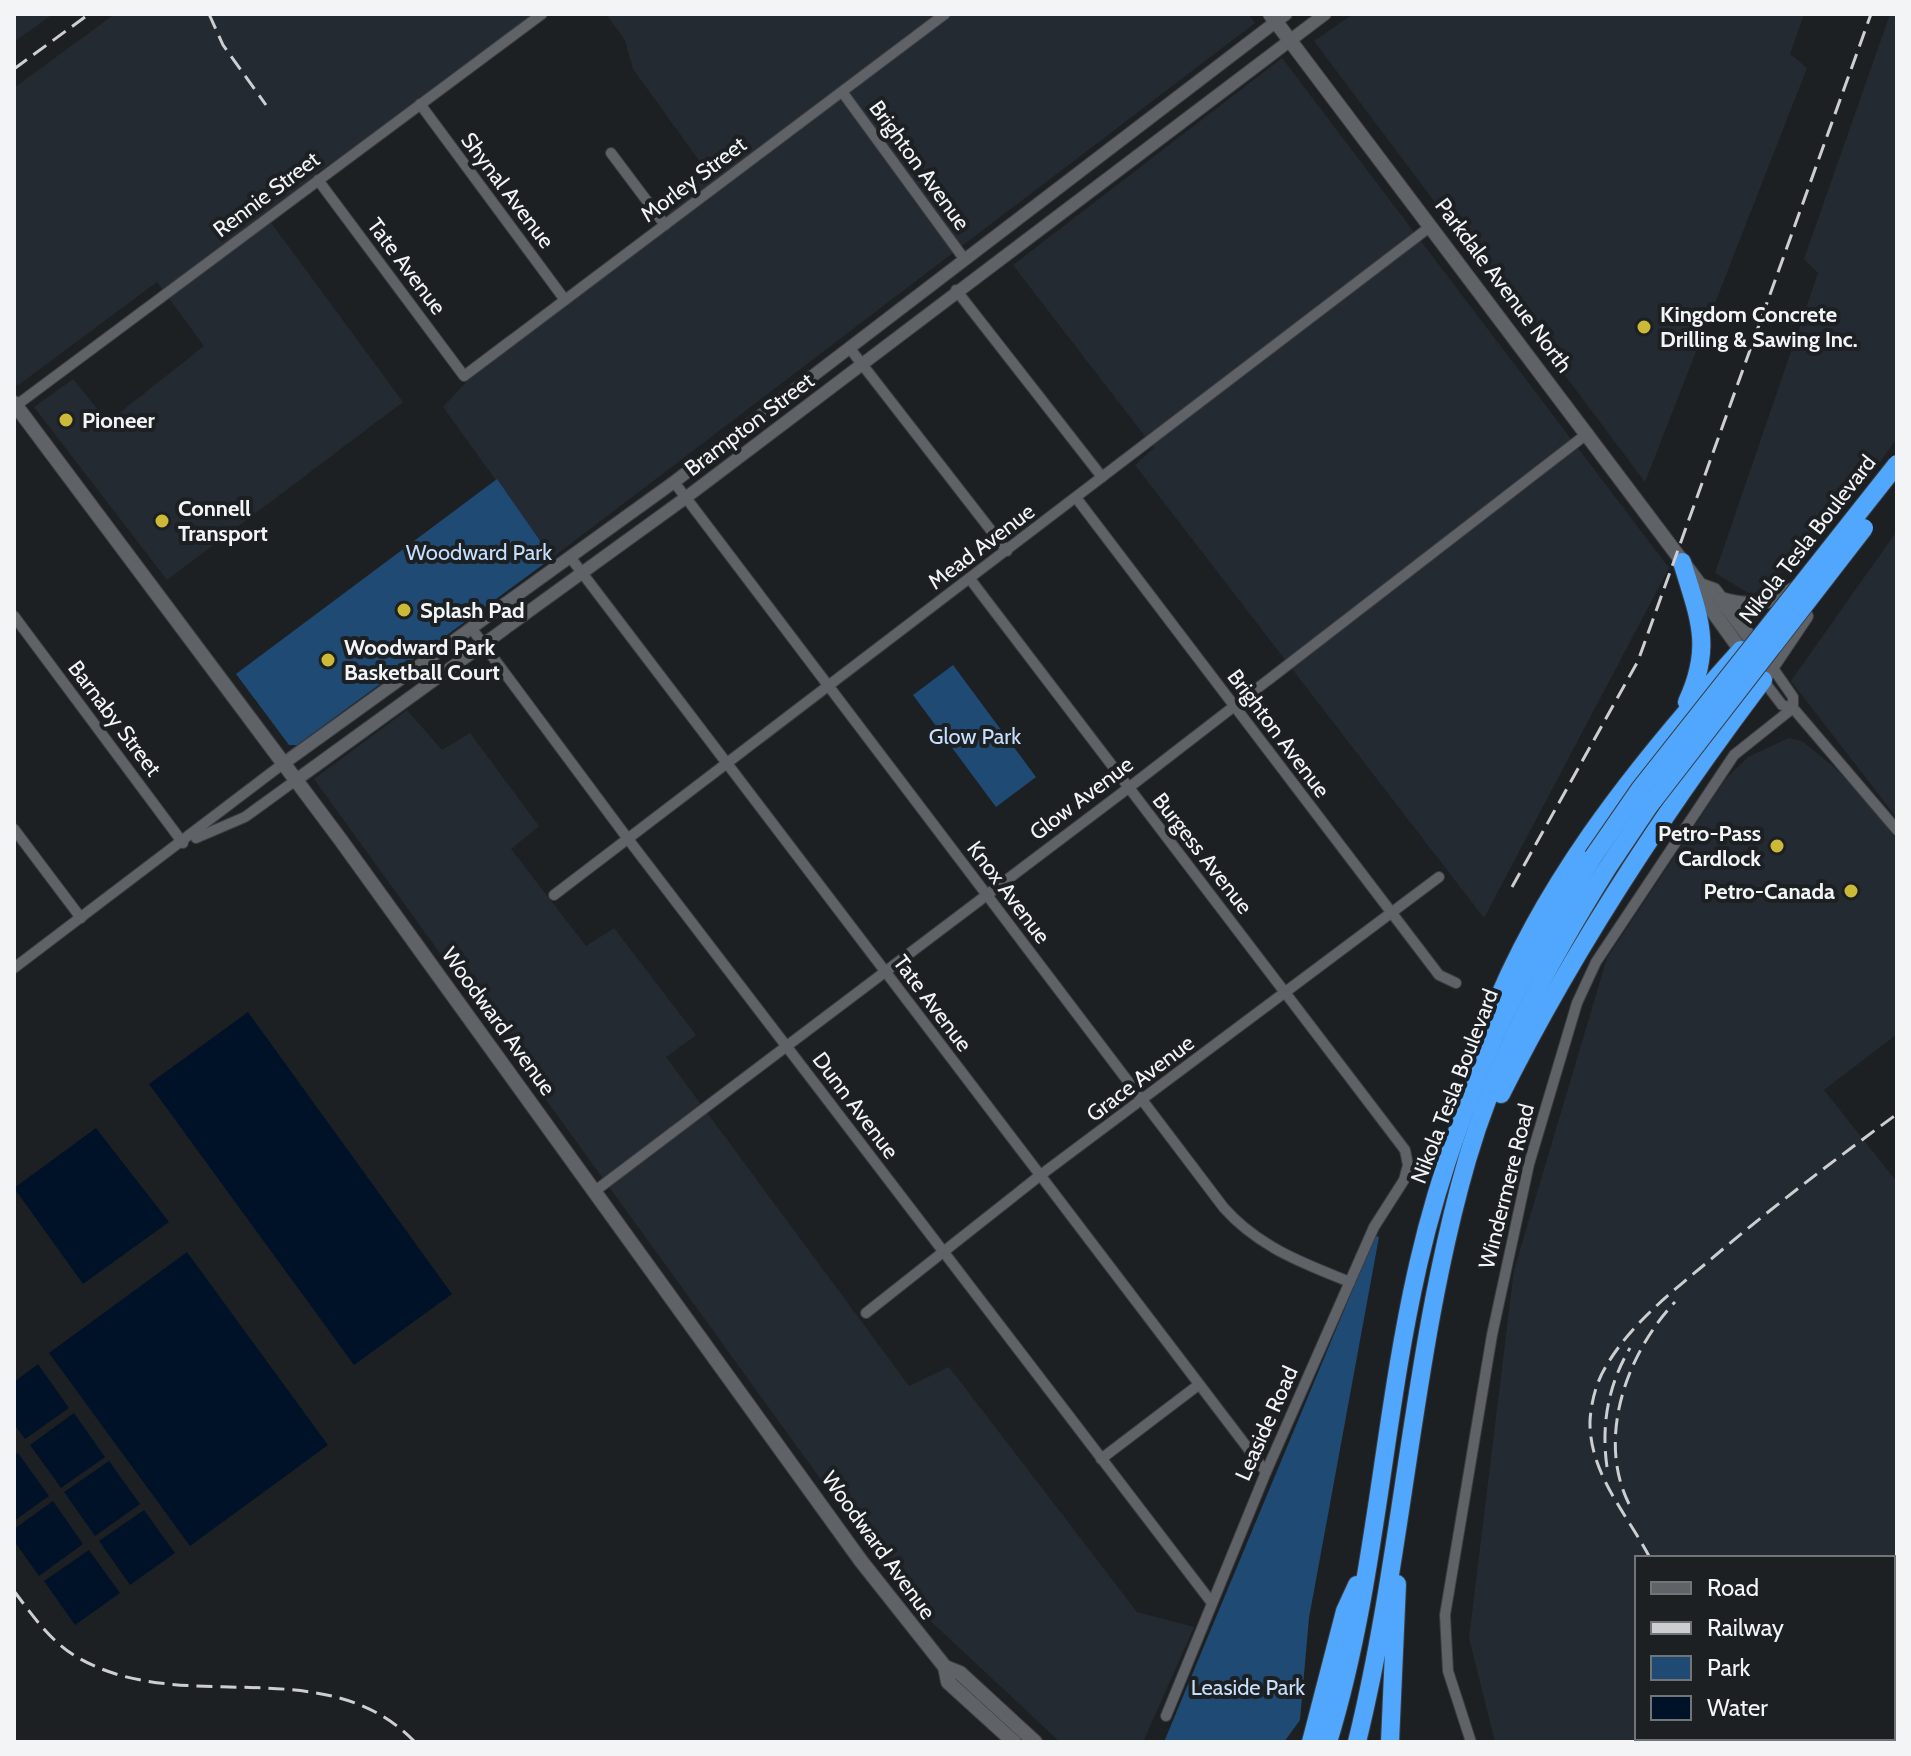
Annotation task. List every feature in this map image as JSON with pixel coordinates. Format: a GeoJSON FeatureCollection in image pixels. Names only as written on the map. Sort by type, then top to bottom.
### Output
{"type":"FeatureCollection","features":[{"type":"Feature","properties":{"kind":"highway","name":"Nikola Tesla Boulevard"},"geometry":{"type":"LineString","coordinates":[[1357,1742],[1368,1696],[1412,1422],[1457,1200],[1479,1123],[1507,1050],[1600,862],[1640,789],[1897,464]]}},
{"type":"Feature","properties":{"kind":"highway","name":"Nikola Tesla Boulevard"},"geometry":{"type":"LineString","coordinates":[[1328,1742],[1349,1675],[1393,1390],[1419,1260],[1437,1195],[1492,1044],[1514,996],[1600,862],[1649,806],[1897,484]]}},
{"type":"Feature","properties":{"kind":"highway"},"geometry":{"type":"LineString","coordinates":[[1437,1195],[1449,1134],[1490,1017],[1520,951],[1584,843],[1670,731],[1700,673],[1704,653],[1695,602],[1682,562]]}},
{"type":"Feature","properties":{"kind":"highway"},"geometry":{"type":"LineString","coordinates":[[1670,731],[1756,658]]}},
{"type":"Feature","properties":{"kind":"highway"},"geometry":{"type":"LineString","coordinates":[[1457,1200],[1487,1121],[1525,1046],[1668,809],[1717,740],[1756,658]]}},
{"type":"Feature","properties":{"kind":"highway"},"geometry":{"type":"LineString","coordinates":[[1390,1742],[1392,1655],[1410,1481],[1412,1422]]}},
{"type":"Feature","properties":{"kind":"highway"},"geometry":{"type":"LineString","coordinates":[[1311,1742],[1345,1611],[1368,1561]]}},
{"type":"Feature","properties":{"kind":"main road","name":"Parkdale Avenue North"},"geometry":{"type":"LineString","coordinates":[[1277,16],[1289,40],[1700,585],[1704,599],[1756,658]]}},
{"type":"Feature","properties":{"kind":"main road","name":"Woodward Avenue"},"geometry":{"type":"LineString","coordinates":[[15,405],[284,763],[870,1573],[945,1667],[948,1682],[1014,1742]]}},
{"type":"Feature","properties":{"kind":"main road"},"geometry":{"type":"LineString","coordinates":[[1756,658],[1792,590],[1828,549],[1857,525],[1897,472]]}},
{"type":"Feature","properties":{"kind":"main road"},"geometry":{"type":"LineString","coordinates":[[1756,658],[1843,560],[1857,525]]}},
{"type":"Feature","properties":{"kind":"main road"},"geometry":{"type":"LineString","coordinates":[[1756,658],[1828,549]]}},
{"type":"Feature","properties":{"kind":"main road","name":"Parkdale Avenue North"},"geometry":{"type":"LineString","coordinates":[[1700,585],[1714,590],[1756,658]]}},
{"type":"Feature","properties":{"kind":"main road"},"geometry":{"type":"LineString","coordinates":[[1720,598],[1738,604],[1762,604],[1792,590]]}},
{"type":"Feature","properties":{"kind":"main road","name":"Woodward Avenue"},"geometry":{"type":"LineString","coordinates":[[945,1667],[960,1673],[1035,1742]]}},
{"type":"Feature","properties":{"kind":"street","name":"Rennie Street"},"geometry":{"type":"LineString","coordinates":[[15,405],[542,14]]}},
{"type":"Feature","properties":{"kind":"street","name":"Morley Street"},"geometry":{"type":"LineString","coordinates":[[464,376],[945,14]]}},
{"type":"Feature","properties":{"kind":"street","name":"Brampton Street"},"geometry":{"type":"LineString","coordinates":[[183,843],[245,817],[684,499],[956,290],[1325,14]]}},
{"type":"Feature","properties":{"kind":"street","name":"Brampton Street"},"geometry":{"type":"LineString","coordinates":[[14,968],[183,843],[284,763],[674,482],[851,350],[1277,16]]}},
{"type":"Feature","properties":{"kind":"street","name":"Brighton Avenue"},"geometry":{"type":"LineString","coordinates":[[843,93],[965,260]]}},
{"type":"Feature","properties":{"kind":"street","name":"Shynal Avenue"},"geometry":{"type":"LineString","coordinates":[[420,104],[565,300]]}},
{"type":"Feature","properties":{"kind":"street"},"geometry":{"type":"LineString","coordinates":[[611,153],[665,225]]}},
{"type":"Feature","properties":{"kind":"street","name":"Tate Avenue"},"geometry":{"type":"LineString","coordinates":[[318,180],[464,376]]}},
{"type":"Feature","properties":{"kind":"street","name":"Mead Avenue"},"geometry":{"type":"LineString","coordinates":[[554,895],[1431,226]]}},
{"type":"Feature","properties":{"kind":"street"},"geometry":{"type":"LineString","coordinates":[[956,290],[1102,477]]}},
{"type":"Feature","properties":{"kind":"street"},"geometry":{"type":"LineString","coordinates":[[851,350],[1007,551]]}},
{"type":"Feature","properties":{"kind":"street","name":"Glow Avenue"},"geometry":{"type":"LineString","coordinates":[[595,1191],[883,970],[1127,789],[1588,433]]}},
{"type":"Feature","properties":{"kind":"street","name":"Knox Avenue"},"geometry":{"type":"LineString","coordinates":[[674,482],[826,687],[1244,1230],[1274,1251],[1350,1282]]}},
{"type":"Feature","properties":{"kind":"street","name":"Brighton Avenue"},"geometry":{"type":"LineString","coordinates":[[1077,499],[1439,975],[1456,983]]}},
{"type":"Feature","properties":{"kind":"street","name":"Tate Avenue"},"geometry":{"type":"LineString","coordinates":[[570,557],[579,573],[1038,1177],[1266,1472]]}},
{"type":"Feature","properties":{"kind":"street","name":"Burgess Avenue"},"geometry":{"type":"LineString","coordinates":[[970,579],[1405,1150]]}},
{"type":"Feature","properties":{"kind":"street","name":"Barnaby Street"},"geometry":{"type":"LineString","coordinates":[[14,616],[183,843]]}},
{"type":"Feature","properties":{"kind":"street","name":"Dunn Avenue"},"geometry":{"type":"LineString","coordinates":[[472,629],[628,839],[1212,1603]]}},
{"type":"Feature","properties":{"kind":"street","name":"Parkdale Avenue North"},"geometry":{"type":"LineString","coordinates":[[1756,658],[1782,705],[1793,708],[1897,830]]}},
{"type":"Feature","properties":{"kind":"street","name":"Windermere Road"},"geometry":{"type":"LineString","coordinates":[[1471,1742],[1448,1671],[1445,1615],[1492,1335],[1510,1250],[1529,1164],[1577,1003],[1596,962],[1734,755],[1793,708]]}},
{"type":"Feature","properties":{"kind":"street"},"geometry":{"type":"LineString","coordinates":[[14,829],[81,918]]}},
{"type":"Feature","properties":{"kind":"street","name":"Grace Avenue"},"geometry":{"type":"LineString","coordinates":[[866,1313],[1038,1177],[1143,1102],[1439,877]]}},
{"type":"Feature","properties":{"kind":"street","name":"Leaside Road"},"geometry":{"type":"LineString","coordinates":[[1166,1716],[1266,1472],[1374,1227],[1404,1180],[1408,1165],[1405,1150]]}},
{"type":"Feature","properties":{"kind":"street"},"geometry":{"type":"LineString","coordinates":[[1101,1459],[1197,1386]]}},
{"type":"Feature","properties":{"kind":"shaded area"},"geometry":{"type":"Polygon","coordinates":[[[14,14],[53,14],[14,42],[14,14]]]}},
{"type":"Feature","properties":{"kind":"shaded area"},"geometry":{"type":"Polygon","coordinates":[[[115,14],[550,14],[421,106],[318,172],[269,220],[403,402],[167,580],[34,407],[73,379],[108,422],[204,346],[157,282],[17,386],[14,381],[14,88],[115,14]]]}},
{"type":"Feature","properties":{"kind":"shaded area"},"geometry":{"type":"Polygon","coordinates":[[[606,14],[1248,14],[1255,23],[552,558],[443,407],[467,381],[652,236],[703,166],[633,69],[625,40],[606,14]]]}},
{"type":"Feature","properties":{"kind":"shaded area"},"geometry":{"type":"Polygon","coordinates":[[[1353,14],[1804,14],[1790,54],[1807,68],[1645,482],[1314,41],[1353,14]]]}},
{"type":"Feature","properties":{"kind":"shaded area"},"geometry":{"type":"Polygon","coordinates":[[[1890,14],[1897,14],[1897,438],[1864,484],[1779,574],[1752,595],[1715,573],[1818,273],[1804,259],[1890,14]]]}},
{"type":"Feature","properties":{"kind":"shaded area"},"geometry":{"type":"Polygon","coordinates":[[[1282,58],[1669,568],[1484,918],[1135,465],[1154,448],[1013,265],[1282,58]]]}},
{"type":"Feature","properties":{"kind":"shaded area"},"geometry":{"type":"Polygon","coordinates":[[[1897,531],[1897,818],[1791,681],[1897,531]]]}},
{"type":"Feature","properties":{"kind":"shaded area"},"geometry":{"type":"Polygon","coordinates":[[[407,710],[442,750],[470,733],[539,826],[511,849],[586,946],[614,928],[696,1035],[666,1057],[909,1386],[949,1367],[1137,1612],[1194,1627],[1144,1740],[1060,1742],[908,1600],[314,779],[407,710]]]}},
{"type":"Feature","properties":{"kind":"shaded area"},"geometry":{"type":"Polygon","coordinates":[[[1789,738],[1802,741],[1834,767],[1865,799],[1897,840],[1897,1034],[1824,1090],[1897,1182],[1897,1742],[1495,1742],[1469,1638],[1514,1270],[1607,958],[1725,780],[1748,757],[1789,738]]]}},
{"type":"Feature","properties":{"kind":"green space","name":"Woodward Park"},"geometry":{"type":"Polygon","coordinates":[[[497,479],[552,558],[297,745],[289,745],[236,674],[497,479]]]}},
{"type":"Feature","properties":{"kind":"green space","name":"Glow Park"},"geometry":{"type":"Polygon","coordinates":[[[953,665],[1036,777],[996,807],[913,695],[953,665]]]}},
{"type":"Feature","properties":{"kind":"green space","name":"Leaside Park"},"geometry":{"type":"Polygon","coordinates":[[[1375,1236],[1379,1237],[1309,1618],[1300,1720],[1284,1742],[1164,1742],[1375,1236]]]}},
{"type":"Feature","properties":{"kind":"water"},"geometry":{"type":"Polygon","coordinates":[[[248,1012],[452,1294],[354,1365],[149,1084],[248,1012]]]}},
{"type":"Feature","properties":{"kind":"water"},"geometry":{"type":"Polygon","coordinates":[[[96,1128],[169,1222],[83,1284],[14,1188],[96,1128]]]}},
{"type":"Feature","properties":{"kind":"water"},"geometry":{"type":"Polygon","coordinates":[[[187,1252],[328,1445],[190,1546],[49,1353],[187,1252]]]}},
{"type":"Feature","properties":{"kind":"water"},"geometry":{"type":"Polygon","coordinates":[[[38,1364],[69,1408],[25,1439],[14,1424],[14,1382],[38,1364]]]}},
{"type":"Feature","properties":{"kind":"water"},"geometry":{"type":"Polygon","coordinates":[[[74,1413],[105,1457],[61,1488],[30,1445],[74,1413]]]}},
{"type":"Feature","properties":{"kind":"water"},"geometry":{"type":"Polygon","coordinates":[[[18,1453],[49,1496],[14,1521],[14,1455],[18,1453]]]}},
{"type":"Feature","properties":{"kind":"water"},"geometry":{"type":"Polygon","coordinates":[[[109,1461],[140,1504],[95,1536],[64,1492],[109,1461]]]}},
{"type":"Feature","properties":{"kind":"water"},"geometry":{"type":"Polygon","coordinates":[[[53,1501],[83,1544],[39,1576],[14,1541],[14,1529],[53,1501]]]}},
{"type":"Feature","properties":{"kind":"water"},"geometry":{"type":"Polygon","coordinates":[[[144,1510],[175,1553],[130,1585],[99,1541],[144,1510]]]}},
{"type":"Feature","properties":{"kind":"water"},"geometry":{"type":"Polygon","coordinates":[[[89,1550],[120,1593],[75,1625],[44,1581],[89,1550]]]}},
{"type":"Feature","properties":{"kind":"railway"},"geometry":{"type":"LineString","coordinates":[[14,69],[89,14]]}},
{"type":"Feature","properties":{"kind":"railway"},"geometry":{"type":"LineString","coordinates":[[209,14],[223,45],[266,105]]}},
{"type":"Feature","properties":{"kind":"railway"},"geometry":{"type":"LineString","coordinates":[[1512,887],[1638,661],[1871,14]]}},
{"type":"Feature","properties":{"kind":"railway"},"geometry":{"type":"LineString","coordinates":[[1649,1556],[1602,1476],[1591,1440],[1593,1400],[1605,1368],[1639,1323],[1667,1297],[1779,1203],[1897,1114]]}},
{"type":"Feature","properties":{"kind":"railway"},"geometry":{"type":"LineString","coordinates":[[1629,1504],[1620,1478],[1616,1452],[1616,1425],[1622,1397],[1643,1346],[1675,1302]]}},
{"type":"Feature","properties":{"kind":"railway"},"geometry":{"type":"LineString","coordinates":[[1607,1467],[1605,1436],[1608,1406],[1616,1376],[1630,1348]]}},
{"type":"Feature","properties":{"kind":"railway"},"geometry":{"type":"LineString","coordinates":[[14,1591],[59,1644],[77,1657],[118,1675],[161,1683],[296,1690],[339,1698],[379,1714],[415,1742]]}},
{"type":"Feature","properties":{"kind":"place","name":"Kingdom Concrete Drilling & Sawing Inc."},"geometry":{"type":"Point","coordinates":[1644,327]}},
{"type":"Feature","properties":{"kind":"place","name":"Pioneer"},"geometry":{"type":"Point","coordinates":[66,420]}},
{"type":"Feature","properties":{"kind":"place","name":"Connell Transport"},"geometry":{"type":"Point","coordinates":[162,521]}},
{"type":"Feature","properties":{"kind":"place","name":"Splash Pad"},"geometry":{"type":"Point","coordinates":[404,610]}},
{"type":"Feature","properties":{"kind":"place","name":"Woodward Park Basketball Court"},"geometry":{"type":"Point","coordinates":[328,660]}},
{"type":"Feature","properties":{"kind":"place","name":"Petro-Pass Cardlock"},"geometry":{"type":"Point","coordinates":[1777,846]}},
{"type":"Feature","properties":{"kind":"place","name":"Petro-Canada"},"geometry":{"type":"Point","coordinates":[1851,891]}}]}
